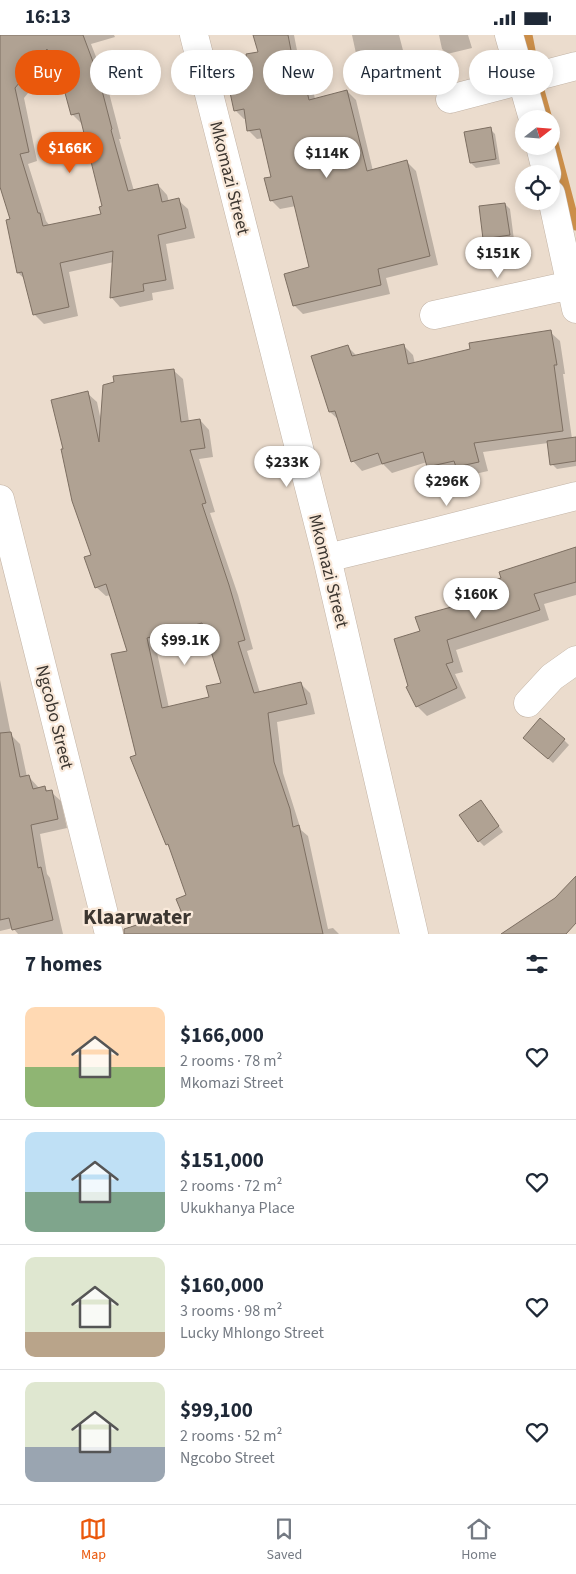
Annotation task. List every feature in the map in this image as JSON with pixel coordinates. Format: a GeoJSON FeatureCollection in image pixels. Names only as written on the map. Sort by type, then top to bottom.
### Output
{"type":"FeatureCollection","features":[{"type":"Feature","properties":{"kind":"street","name":"Mkomazi Street"},"geometry":{"type":"LineString","coordinates":[[194,35],[327,558],[414,934]]}},
{"type":"Feature","properties":{"kind":"street"},"geometry":{"type":"LineString","coordinates":[[509,35],[513,50]]}},
{"type":"Feature","properties":{"kind":"street"},"geometry":{"type":"LineString","coordinates":[[553,72],[576,66]]}},
{"type":"Feature","properties":{"kind":"street"},"geometry":{"type":"LineString","coordinates":[[450,99],[469,94]]}},
{"type":"Feature","properties":{"kind":"street"},"geometry":{"type":"LineString","coordinates":[[526,95],[530,110]]}},
{"type":"Feature","properties":{"kind":"street"},"geometry":{"type":"LineString","coordinates":[[434,315],[574,297],[555,210]]}},
{"type":"Feature","properties":{"kind":"street"},"geometry":{"type":"LineString","coordinates":[[327,558],[576,496]]}},
{"type":"Feature","properties":{"kind":"street","name":"Ngcobo Street"},"geometry":{"type":"LineString","coordinates":[[0,499],[109,934]]}},
{"type":"Feature","properties":{"kind":"street"},"geometry":{"type":"LineString","coordinates":[[528,703],[552,677],[576,660]]}},
{"type":"Feature","properties":{"kind":"building"},"geometry":{"type":"Polygon","coordinates":[[[0,35],[83,35],[90,54],[90,95],[103,95],[128,191],[158,184],[162,202],[179,198],[186,228],[158,235],[166,280],[143,284],[144,291],[110,298],[113,251],[60,263],[69,307],[33,315],[22,272],[17,273],[6,220],[10,219],[0,187],[0,35]],[[15,50],[15,95],[29,152],[20,154],[43,226],[101,214],[99,207],[102,206],[79,113],[71,115],[66,95],[80,95],[80,50],[15,50]]]}},
{"type":"Feature","properties":{"kind":"building"},"geometry":{"type":"Polygon","coordinates":[[[253,35],[288,35],[291,50],[263,50],[263,95],[308,95],[309,100],[343,91],[343,95],[348,95],[367,171],[407,160],[430,256],[378,269],[381,285],[293,306],[284,274],[309,267],[292,196],[270,201],[264,178],[271,177],[260,129],[247,131],[244,109],[234,111],[231,95],[253,95],[253,53],[258,52],[253,35]]]}},
{"type":"Feature","properties":{"kind":"building"},"geometry":{"type":"Polygon","coordinates":[[[491,127],[496,159],[470,163],[464,132],[491,127]]]}},
{"type":"Feature","properties":{"kind":"building"},"geometry":{"type":"Polygon","coordinates":[[[505,203],[510,235],[483,239],[479,206],[505,203]]]}},
{"type":"Feature","properties":{"kind":"building"},"geometry":{"type":"Polygon","coordinates":[[[551,330],[557,365],[554,365],[563,431],[474,443],[479,462],[456,467],[454,461],[427,467],[423,452],[382,464],[378,453],[351,462],[335,411],[329,412],[311,356],[348,345],[352,356],[404,344],[408,364],[470,349],[469,343],[551,330]]]}},
{"type":"Feature","properties":{"kind":"building"},"geometry":{"type":"Polygon","coordinates":[[[174,369],[181,422],[200,419],[205,448],[190,450],[206,503],[202,504],[245,640],[238,642],[254,693],[301,682],[307,704],[268,713],[274,762],[290,809],[293,827],[299,825],[323,934],[124,934],[124,929],[181,911],[176,899],[186,895],[168,844],[166,845],[130,757],[136,755],[111,654],[127,651],[106,584],[95,588],[84,557],[91,555],[72,501],[61,449],[63,449],[51,400],[88,391],[99,442],[103,385],[114,382],[113,376],[174,369]],[[202,623],[147,638],[162,708],[209,697],[206,686],[221,683],[202,623]]]}},
{"type":"Feature","properties":{"kind":"building"},"geometry":{"type":"Polygon","coordinates":[[[576,437],[576,461],[550,465],[547,441],[576,437]]]}},
{"type":"Feature","properties":{"kind":"building"},"geometry":{"type":"Polygon","coordinates":[[[576,547],[576,582],[534,594],[540,610],[447,640],[453,662],[446,664],[457,688],[416,707],[406,687],[408,686],[394,639],[420,631],[415,617],[466,603],[462,591],[501,578],[499,572],[576,547]]]}},
{"type":"Feature","properties":{"kind":"building"},"geometry":{"type":"Polygon","coordinates":[[[540,718],[565,739],[548,759],[523,738],[540,718]]]}},
{"type":"Feature","properties":{"kind":"building"},"geometry":{"type":"Polygon","coordinates":[[[11,732],[20,777],[29,775],[33,789],[45,786],[46,791],[52,790],[58,819],[31,825],[38,868],[41,867],[53,920],[12,930],[9,918],[0,920],[0,733],[11,732]]]}},
{"type":"Feature","properties":{"kind":"building"},"geometry":{"type":"Polygon","coordinates":[[[481,800],[499,826],[478,842],[459,815],[481,800]]]}},
{"type":"Feature","properties":{"kind":"building"},"geometry":{"type":"Polygon","coordinates":[[[576,876],[576,923],[566,934],[501,934],[555,898],[576,876]]]}},
{"type":"Feature","properties":{"kind":"waterway"},"geometry":{"type":"LineString","coordinates":[[528,35],[536,76],[545,110]]}},
{"type":"Feature","properties":{"kind":"waterway"},"geometry":{"type":"LineString","coordinates":[[557,155],[576,226]]}},
{"type":"Feature","properties":{"kind":"district","name":"Klaarwater"},"geometry":{"type":"Point","coordinates":[137,916]}}]}
